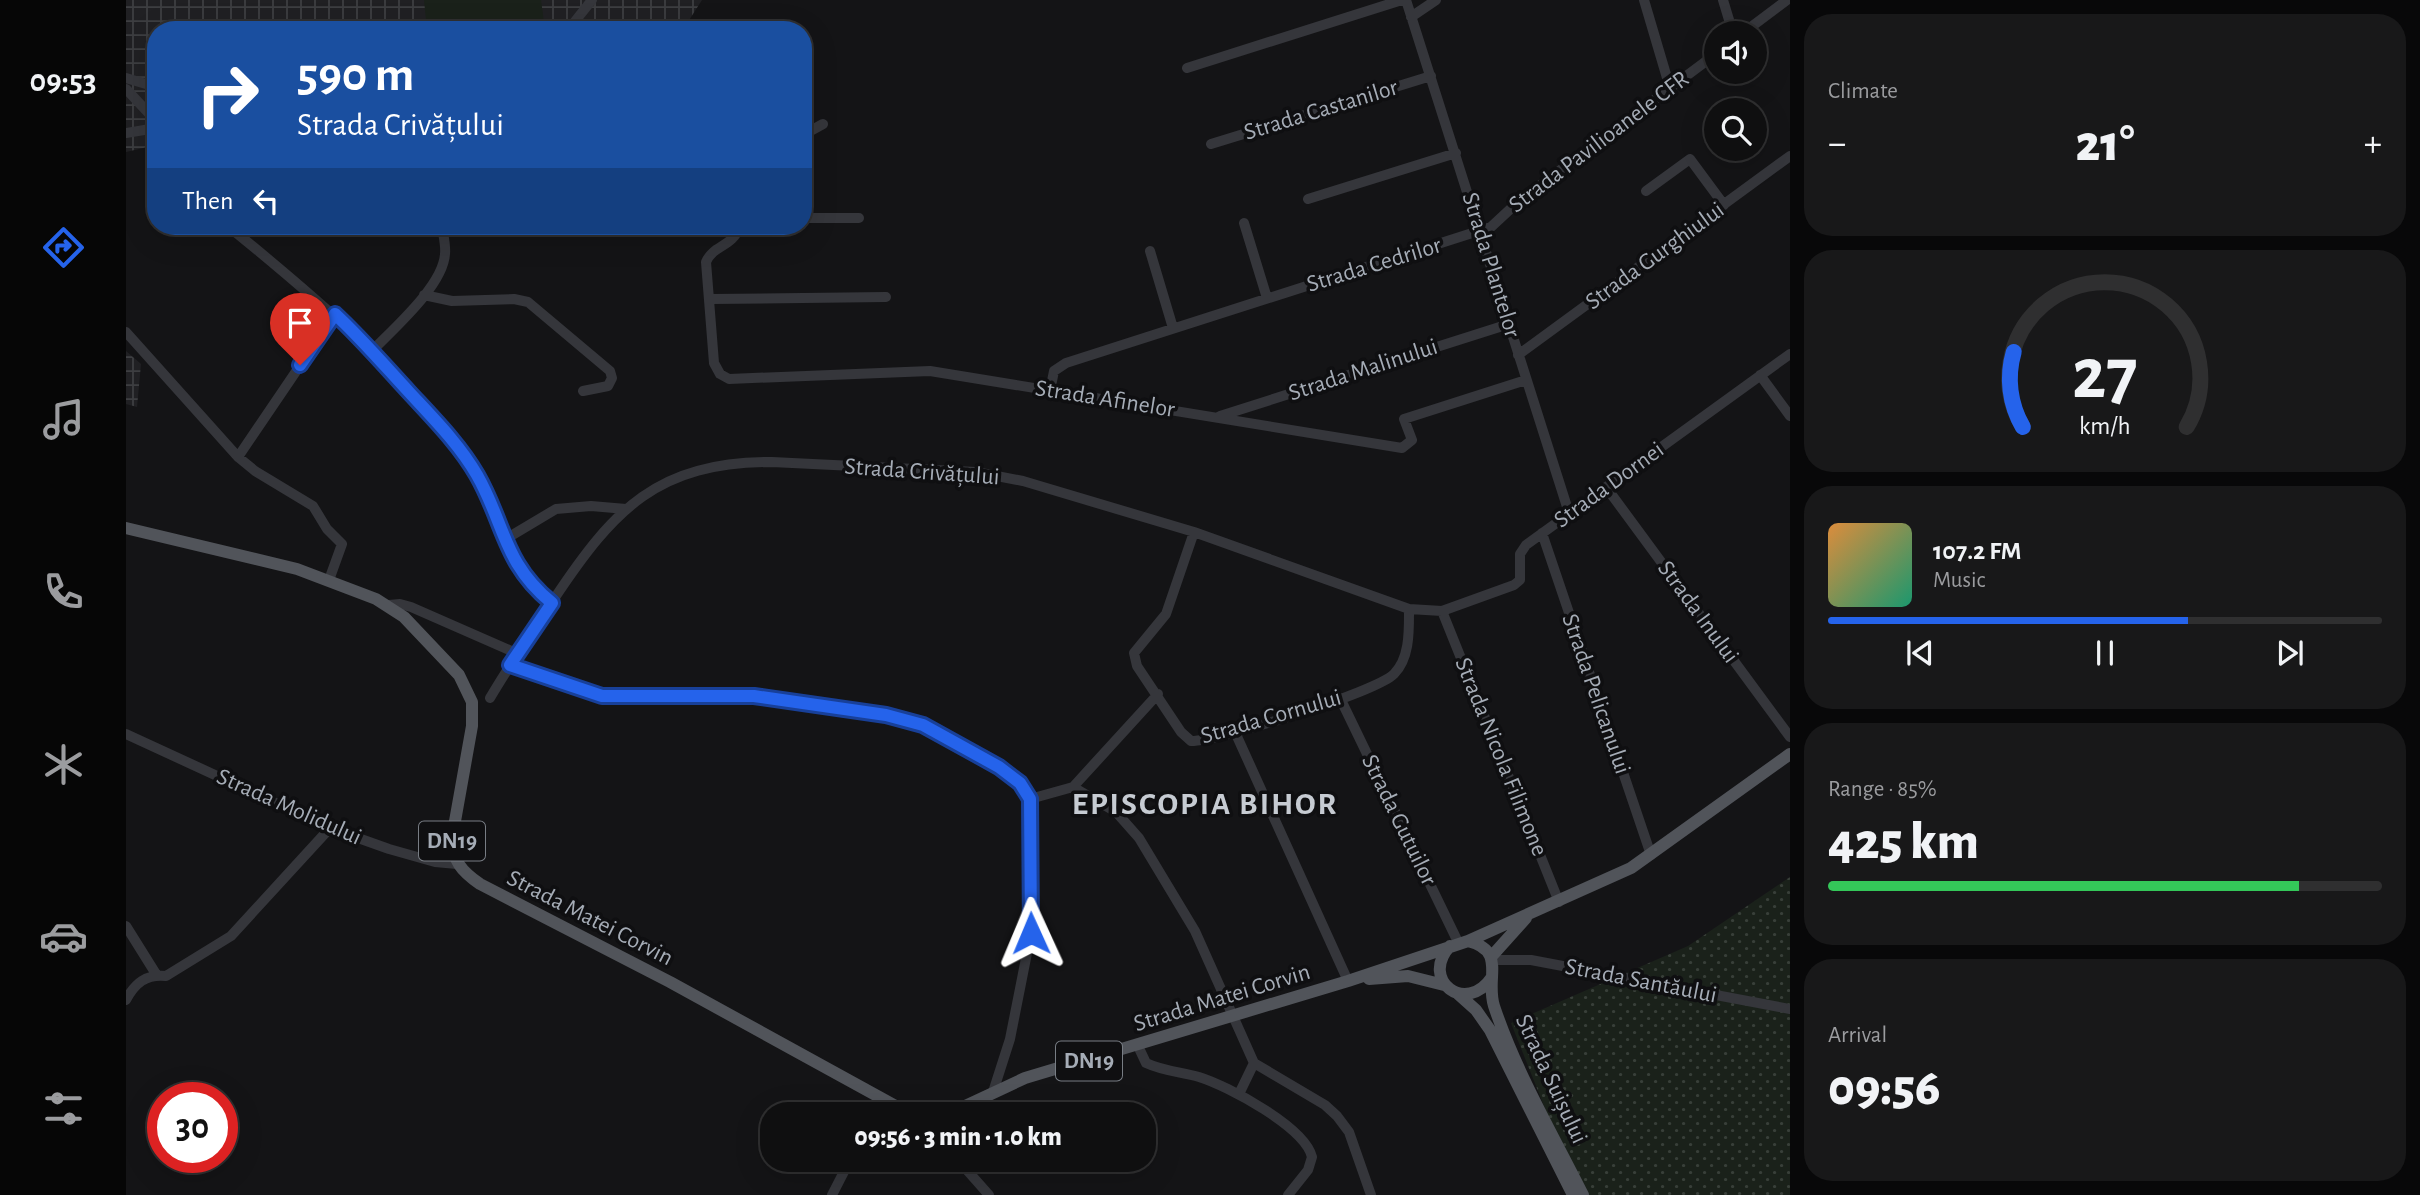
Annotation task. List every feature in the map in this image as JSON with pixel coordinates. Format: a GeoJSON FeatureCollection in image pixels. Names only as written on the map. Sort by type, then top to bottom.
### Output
{"type":"FeatureCollection","features":[{"type":"Feature","properties":{"kind":"main road","name":"DN19"},"geometry":{"type":"LineString","coordinates":[[126,528],[219,549],[329,580],[388,606],[447,659],[463,681],[472,702],[472,726],[453,821],[453,854],[457,863]]}},
{"type":"Feature","properties":{"kind":"main road","name":"Strada Matei Corvin"},"geometry":{"type":"LineString","coordinates":[[973,1102],[1025,1077],[1138,1046],[1351,980],[1459,942],[1559,902],[1619,875],[1651,855],[1790,754]]}},
{"type":"Feature","properties":{"kind":"main road","name":"Strada Matei Corvin"},"geometry":{"type":"LineString","coordinates":[[457,863],[480,884],[670,982],[886,1102]]}},
{"type":"Feature","properties":{"kind":"main road","name":"Strada Matei Corvin"},"geometry":{"type":"LineString","coordinates":[[1492,959],[1531,913]]}},
{"type":"Feature","properties":{"kind":"main road"},"geometry":{"type":"LineString","coordinates":[[1444,985],[1439,964],[1459,942],[1482,946],[1492,959],[1492,977],[1478,992],[1457,993]]}},
{"type":"Feature","properties":{"kind":"main road","name":"Strada Matei Corvin"},"geometry":{"type":"LineString","coordinates":[[1351,980],[1408,976],[1444,985]]}},
{"type":"Feature","properties":{"kind":"main road","name":"Strada Suișului"},"geometry":{"type":"LineString","coordinates":[[1492,977],[1493,1002],[1507,1041],[1583,1195]]}},
{"type":"Feature","properties":{"kind":"main road","name":"DN19"},"geometry":{"type":"LineString","coordinates":[[1444,985],[1457,993]]}},
{"type":"Feature","properties":{"kind":"main road","name":"Strada Suișului"},"geometry":{"type":"LineString","coordinates":[[1457,993],[1476,1010],[1490,1030],[1573,1195]]}},
{"type":"Feature","properties":{"kind":"street"},"geometry":{"type":"LineString","coordinates":[[575,21],[592,0]]}},
{"type":"Feature","properties":{"kind":"street"},"geometry":{"type":"LineString","coordinates":[[1187,68],[1404,0]]}},
{"type":"Feature","properties":{"kind":"street","name":"Strada Plantelor"},"geometry":{"type":"LineString","coordinates":[[1404,0],[1456,153],[1569,513]]}},
{"type":"Feature","properties":{"kind":"street"},"geometry":{"type":"LineString","coordinates":[[1411,18],[1436,0]]}},
{"type":"Feature","properties":{"kind":"street"},"geometry":{"type":"LineString","coordinates":[[1644,0],[1670,88]]}},
{"type":"Feature","properties":{"kind":"street"},"geometry":{"type":"LineString","coordinates":[[1723,0],[1729,21]]}},
{"type":"Feature","properties":{"kind":"street"},"geometry":{"type":"LineString","coordinates":[[1759,21],[1787,0]]}},
{"type":"Feature","properties":{"kind":"street","name":"Strada Pavilioanele CFR"},"geometry":{"type":"LineString","coordinates":[[1481,232],[1704,63]]}},
{"type":"Feature","properties":{"kind":"street","name":"Strada Castanilor"},"geometry":{"type":"LineString","coordinates":[[1211,144],[1431,76]]}},
{"type":"Feature","properties":{"kind":"street"},"geometry":{"type":"LineString","coordinates":[[126,78],[147,84]]}},
{"type":"Feature","properties":{"kind":"street"},"geometry":{"type":"LineString","coordinates":[[126,89],[147,110],[140,128]]}},
{"type":"Feature","properties":{"kind":"street"},"geometry":{"type":"LineString","coordinates":[[812,130],[823,124]]}},
{"type":"Feature","properties":{"kind":"street"},"geometry":{"type":"LineString","coordinates":[[126,133],[147,128]]}},
{"type":"Feature","properties":{"kind":"street"},"geometry":{"type":"LineString","coordinates":[[1308,199],[1456,153]]}},
{"type":"Feature","properties":{"kind":"street","name":"Strada Gurghiului"},"geometry":{"type":"LineString","coordinates":[[1518,355],[1790,156]]}},
{"type":"Feature","properties":{"kind":"street"},"geometry":{"type":"LineString","coordinates":[[1646,191],[1690,159],[1724,205]]}},
{"type":"Feature","properties":{"kind":"street"},"geometry":{"type":"LineString","coordinates":[[812,218],[859,218]]}},
{"type":"Feature","properties":{"kind":"street"},"geometry":{"type":"LineString","coordinates":[[1244,223],[1267,298]]}},
{"type":"Feature","properties":{"kind":"street","name":"Strada Cedrilor"},"geometry":{"type":"LineString","coordinates":[[1050,391],[1054,371],[1059,366],[1481,232]]}},
{"type":"Feature","properties":{"kind":"street"},"geometry":{"type":"LineString","coordinates":[[239,235],[335,314],[438,423],[467,460],[483,488],[504,540],[523,573],[552,603]]}},
{"type":"Feature","properties":{"kind":"street"},"geometry":{"type":"LineString","coordinates":[[372,351],[424,295],[445,254],[443,235]]}},
{"type":"Feature","properties":{"kind":"street","name":"Strada Afinelor"},"geometry":{"type":"LineString","coordinates":[[734,235],[729,244],[715,250],[706,262],[714,363],[720,374],[729,379],[907,370],[991,379],[1402,448],[1412,440],[1404,419],[1526,380]]}},
{"type":"Feature","properties":{"kind":"street"},"geometry":{"type":"LineString","coordinates":[[1150,251],[1172,328]]}},
{"type":"Feature","properties":{"kind":"street"},"geometry":{"type":"LineString","coordinates":[[424,295],[452,301],[514,299],[528,302],[610,371],[612,378],[608,386],[583,391]]}},
{"type":"Feature","properties":{"kind":"street"},"geometry":{"type":"LineString","coordinates":[[711,299],[886,297]]}},
{"type":"Feature","properties":{"kind":"street"},"geometry":{"type":"LineString","coordinates":[[238,457],[335,314]]}},
{"type":"Feature","properties":{"kind":"street","name":"Strada Malinului"},"geometry":{"type":"LineString","coordinates":[[1218,416],[1508,324]]}},
{"type":"Feature","properties":{"kind":"street"},"geometry":{"type":"LineString","coordinates":[[126,332],[238,457],[255,471],[320,512],[327,529],[342,544],[329,580]]}},
{"type":"Feature","properties":{"kind":"street","name":"Strada Dornei"},"geometry":{"type":"LineString","coordinates":[[1442,611],[1514,585],[1522,573],[1522,549],[1790,354]]}},
{"type":"Feature","properties":{"kind":"street"},"geometry":{"type":"LineString","coordinates":[[1760,375],[1790,416]]}},
{"type":"Feature","properties":{"kind":"street","name":"Strada Crivățului"},"geometry":{"type":"LineString","coordinates":[[490,698],[516,653],[581,558],[626,509],[658,486],[697,470],[745,462],[976,472],[1049,487],[1194,532],[1409,609],[1442,611]]}},
{"type":"Feature","properties":{"kind":"street","name":"Strada Inului"},"geometry":{"type":"LineString","coordinates":[[1606,486],[1790,737]]}},
{"type":"Feature","properties":{"kind":"street"},"geometry":{"type":"LineString","coordinates":[[504,540],[556,509],[591,506],[626,509]]}},
{"type":"Feature","properties":{"kind":"street","name":"Strada Cornului"},"geometry":{"type":"LineString","coordinates":[[1194,532],[1166,614],[1134,653],[1137,666],[1181,732],[1191,741],[1235,732],[1381,684],[1404,662],[1409,609]]}},
{"type":"Feature","properties":{"kind":"street","name":"Strada Pelicanului"},"geometry":{"type":"LineString","coordinates":[[1542,533],[1651,855]]}},
{"type":"Feature","properties":{"kind":"street"},"geometry":{"type":"LineString","coordinates":[[388,606],[411,607],[516,653]]}},
{"type":"Feature","properties":{"kind":"street","name":"Strada Nicola Filimone"},"geometry":{"type":"LineString","coordinates":[[1442,611],[1559,902]]}},
{"type":"Feature","properties":{"kind":"street"},"geometry":{"type":"LineString","coordinates":[[510,665],[602,696],[754,696],[906,718],[999,767],[1020,783],[1030,799],[1031,933],[1010,1039],[993,1092]]}},
{"type":"Feature","properties":{"kind":"street"},"geometry":{"type":"LineString","coordinates":[[1030,799],[1073,787],[1158,694]]}},
{"type":"Feature","properties":{"kind":"street","name":"Strada Gutuilor"},"geometry":{"type":"LineString","coordinates":[[1340,698],[1459,942]]}},
{"type":"Feature","properties":{"kind":"street"},"geometry":{"type":"LineString","coordinates":[[1235,732],[1351,980]]}},
{"type":"Feature","properties":{"kind":"street","name":"Strada Molidului"},"geometry":{"type":"LineString","coordinates":[[126,734],[177,754],[330,828],[435,862],[457,863]]}},
{"type":"Feature","properties":{"kind":"street"},"geometry":{"type":"LineString","coordinates":[[1073,787],[1116,812],[1139,838],[1195,931],[1254,1063],[1325,1105],[1337,1116],[1349,1132],[1371,1195]]}},
{"type":"Feature","properties":{"kind":"street"},"geometry":{"type":"LineString","coordinates":[[126,1000],[139,981],[156,974],[166,976],[231,936],[330,828]]}},
{"type":"Feature","properties":{"kind":"street"},"geometry":{"type":"LineString","coordinates":[[126,926],[156,974]]}},
{"type":"Feature","properties":{"kind":"street","name":"Strada Santăului"},"geometry":{"type":"LineString","coordinates":[[1492,959],[1531,960],[1790,1009]]}},
{"type":"Feature","properties":{"kind":"street"},"geometry":{"type":"LineString","coordinates":[[1138,1046],[1146,1063],[1200,1077],[1239,1094],[1303,1139],[1312,1157],[1308,1170],[1288,1195]]}},
{"type":"Feature","properties":{"kind":"street"},"geometry":{"type":"LineString","coordinates":[[1239,1094],[1254,1063]]}},
{"type":"Feature","properties":{"kind":"street"},"geometry":{"type":"LineString","coordinates":[[876,1102],[878,1098]]}},
{"type":"Feature","properties":{"kind":"street"},"geometry":{"type":"LineString","coordinates":[[832,1195],[844,1172]]}},
{"type":"Feature","properties":{"kind":"street"},"geometry":{"type":"LineString","coordinates":[[967,1172],[984,1193]]}},
{"type":"Feature","properties":{"kind":"shaded area"},"geometry":{"type":"Polygon","coordinates":[[[126,0],[702,0],[688,21],[147,21],[147,147],[126,152],[126,0]]]}},
{"type":"Feature","properties":{"kind":"shaded area"},"geometry":{"type":"Polygon","coordinates":[[[424,0],[541,0],[544,21],[426,21],[424,0]]]}},
{"type":"Feature","properties":{"kind":"shaded area"},"geometry":{"type":"Polygon","coordinates":[[[126,351],[141,364],[137,407],[126,404],[126,351]]]}},
{"type":"Feature","properties":{"kind":"shaded area"},"geometry":{"type":"Polygon","coordinates":[[[1790,877],[1790,1195],[1586,1195],[1554,1131],[1511,1023],[1688,946],[1790,877]]]}},
{"type":"Feature","properties":{"kind":"district","name":"EPISCOPIA BIHOR"},"geometry":{"type":"Point","coordinates":[1205,804]}},
{"type":"Feature","properties":{"kind":"route"},"geometry":{"type":"LineString","coordinates":[[300,365],[335,314],[438,423],[467,460],[477,475],[512,557],[537,591],[552,603],[510,665],[591,695],[626,698],[754,696],[906,718],[1010,774],[1020,783],[1030,799],[1031,933]]}}]}
